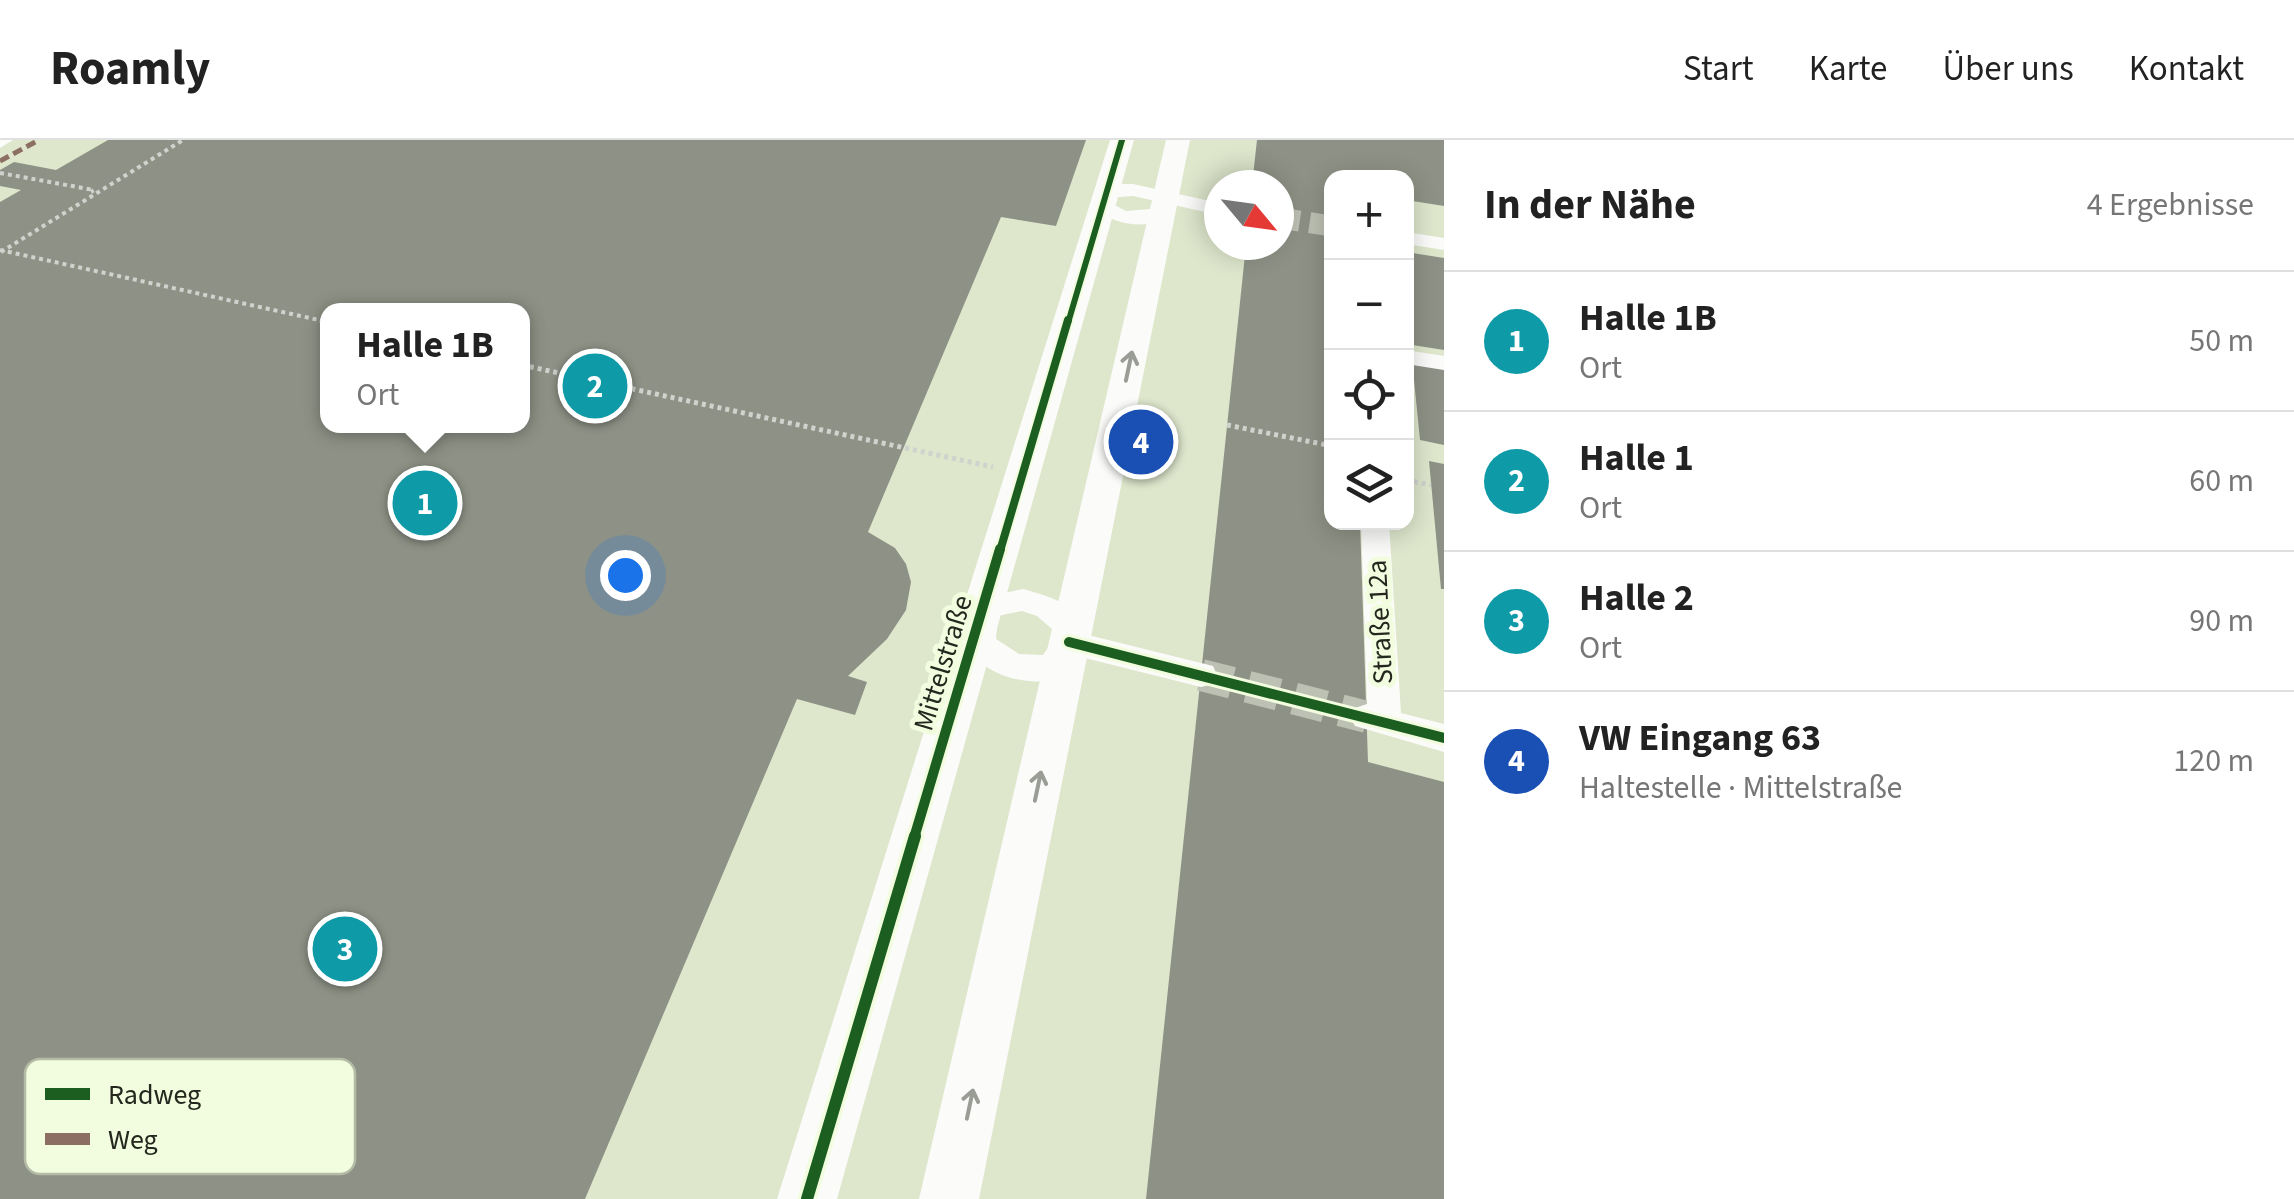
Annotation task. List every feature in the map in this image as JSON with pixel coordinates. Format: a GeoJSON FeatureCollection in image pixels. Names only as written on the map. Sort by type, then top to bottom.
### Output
{"type":"FeatureCollection","features":[{"type":"Feature","properties":{"kind":"street","name":"Mittelstraße"},"geometry":{"type":"LineString","coordinates":[[806,1199],[1122,140]]}},
{"type":"Feature","properties":{"kind":"street"},"geometry":{"type":"LineString","coordinates":[[949,1199],[1178,140]]}},
{"type":"Feature","properties":{"kind":"street"},"geometry":{"type":"LineString","coordinates":[[1104,198],[1110,213],[1125,217],[1163,207],[1204,208]]}},
{"type":"Feature","properties":{"kind":"street"},"geometry":{"type":"LineString","coordinates":[[1414,239],[1444,244]]}},
{"type":"Feature","properties":{"kind":"street"},"geometry":{"type":"LineString","coordinates":[[1414,358],[1444,363]]}},
{"type":"Feature","properties":{"kind":"street","name":"Straße 12a"},"geometry":{"type":"LineString","coordinates":[[1375,530],[1376,720],[1444,738]]}},
{"type":"Feature","properties":{"kind":"street"},"geometry":{"type":"LineString","coordinates":[[1000,602],[1035,602],[1061,617],[1068,626],[1069,642],[1052,666],[1016,667],[998,660],[980,644],[979,619],[988,607],[1000,602]]}},
{"type":"Feature","properties":{"kind":"street"},"geometry":{"type":"LineString","coordinates":[[1069,642],[1201,675]]}},
{"type":"Feature","properties":{"kind":"path"},"geometry":{"type":"LineString","coordinates":[[1,250],[183,140]]}},
{"type":"Feature","properties":{"kind":"path"},"geometry":{"type":"LineString","coordinates":[[0,173],[94,190],[1,250]]}},
{"type":"Feature","properties":{"kind":"path"},"geometry":{"type":"LineString","coordinates":[[1,250],[320,320]]}},
{"type":"Feature","properties":{"kind":"path"},"geometry":{"type":"LineString","coordinates":[[530,367],[1023,474]]}},
{"type":"Feature","properties":{"kind":"path"},"geometry":{"type":"LineString","coordinates":[[1227,425],[1324,444]]}},
{"type":"Feature","properties":{"kind":"path"},"geometry":{"type":"LineString","coordinates":[[1414,482],[1431,485]]}},
{"type":"Feature","properties":{"kind":"shaded area"},"geometry":{"type":"Polygon","coordinates":[[[0,140],[1444,140],[1444,1199],[0,1199],[0,140]]]}},
{"type":"Feature","properties":{"kind":"building"},"geometry":{"type":"Polygon","coordinates":[[[108,140],[1086,140],[1056,226],[1001,217],[868,532],[895,548],[906,564],[911,582],[906,610],[887,639],[848,676],[867,682],[855,715],[797,699],[585,1199],[0,1199],[0,202],[21,190],[0,186],[0,170],[14,162],[56,170],[108,140]]]}},
{"type":"Feature","properties":{"kind":"building"},"geometry":{"type":"Polygon","coordinates":[[[1257,140],[1444,140],[1444,206],[1414,201],[1414,170],[1324,170],[1324,530],[1360,530],[1368,762],[1444,782],[1444,1199],[1146,1199],[1244,260],[1294,260],[1294,170],[1254,170],[1257,140]]]}},
{"type":"Feature","properties":{"kind":"building"},"geometry":{"type":"Polygon","coordinates":[[[1414,253],[1444,258],[1444,350],[1414,345],[1414,253]]]}},
{"type":"Feature","properties":{"kind":"building"},"geometry":{"type":"Polygon","coordinates":[[[1414,360],[1444,366],[1444,445],[1420,440],[1414,360]]]}},
{"type":"Feature","properties":{"kind":"building"},"geometry":{"type":"Polygon","coordinates":[[[1429,461],[1444,464],[1444,589],[1441,589],[1429,461]]]}},
{"type":"Feature","properties":{"kind":"tunnel"},"geometry":{"type":"LineString","coordinates":[[1294,220],[1324,225]]}},
{"type":"Feature","properties":{"kind":"tunnel"},"geometry":{"type":"LineString","coordinates":[[1201,675],[1367,717]]}},
{"type":"Feature","properties":{"kind":"marked path"},"geometry":{"type":"LineString","coordinates":[[0,161],[39,140]]}},
{"type":"Feature","properties":{"kind":"cycle path"},"geometry":{"type":"LineString","coordinates":[[807,1199],[1122,140]]}},
{"type":"Feature","properties":{"kind":"cycle path"},"geometry":{"type":"LineString","coordinates":[[1069,642],[1444,738]]}},
{"type":"Feature","properties":{"kind":"place","name":"Halle 1"},"geometry":{"type":"Point","coordinates":[595,386]}},
{"type":"Feature","properties":{"kind":"place","name":"VW Eingang 63"},"geometry":{"type":"Point","coordinates":[1141,442]}},
{"type":"Feature","properties":{"kind":"place","name":"Halle 1B"},"geometry":{"type":"Point","coordinates":[425,503]}},
{"type":"Feature","properties":{"kind":"place","name":"Halle 2"},"geometry":{"type":"Point","coordinates":[345,949]}}]}
